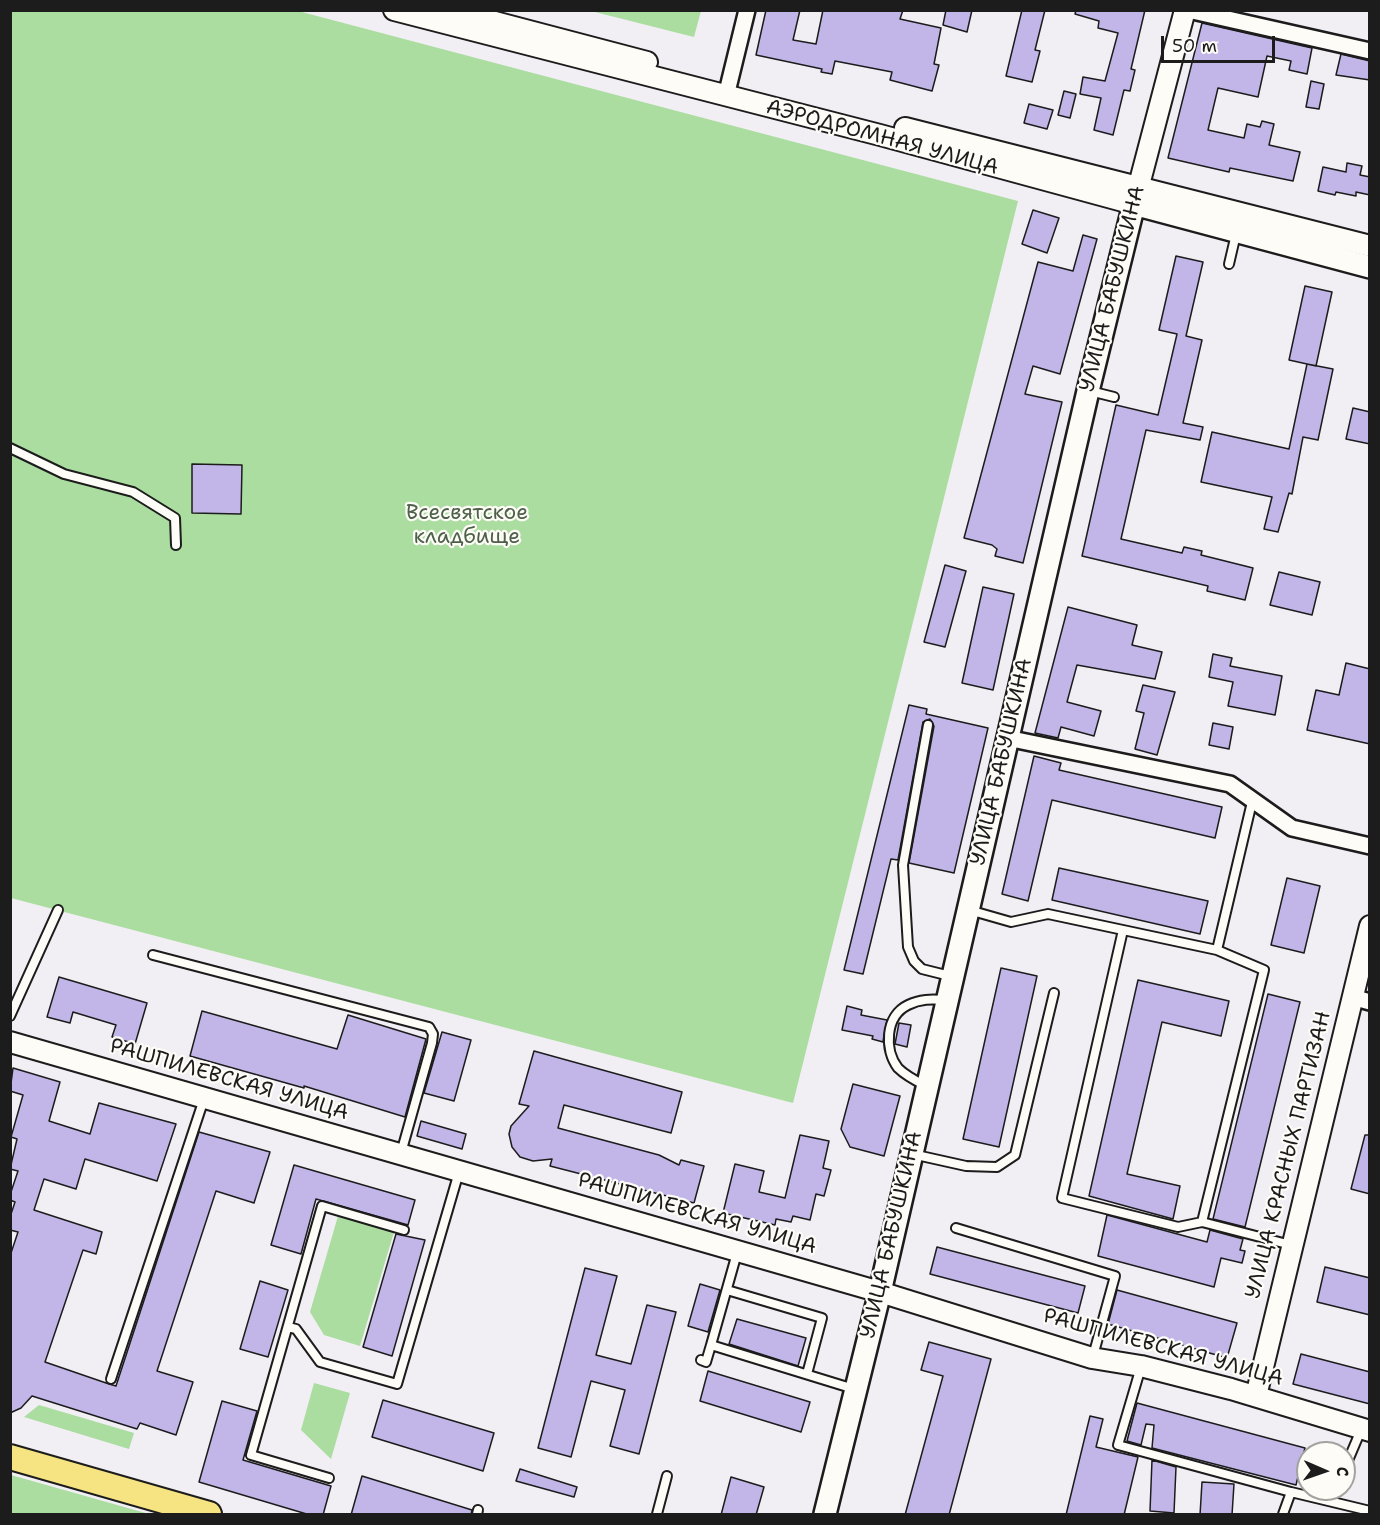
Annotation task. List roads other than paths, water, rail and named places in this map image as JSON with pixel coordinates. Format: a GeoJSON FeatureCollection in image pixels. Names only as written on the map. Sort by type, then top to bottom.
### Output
{"type":"FeatureCollection","features":[{"type":"Feature","properties":{"kind":"main road","name":"АЭРОДРОМНАЯ УЛИЦА"},"geometry":{"type":"LineString","coordinates":[[1136,195],[1237,230],[1370,267]]}},
{"type":"Feature","properties":{"kind":"main road","name":"УЛИЦА БАБУШКИНА"},"geometry":{"type":"LineString","coordinates":[[825,1515],[880,1292],[1088,391],[1136,195]]}},
{"type":"Feature","properties":{"kind":"main road"},"geometry":{"type":"LineString","coordinates":[[10,1457],[209,1515]]}},
{"type":"Feature","properties":{"kind":"street","name":"АЭРОДРОМНАЯ УЛИЦА"},"geometry":{"type":"LineString","coordinates":[[394,10],[727,90],[1136,195],[1370,246]]}},
{"type":"Feature","properties":{"kind":"street","name":"АЭРОДРОМНАЯ УЛИЦА"},"geometry":{"type":"LineString","coordinates":[[449,10],[727,90]]}},
{"type":"Feature","properties":{"kind":"street"},"geometry":{"type":"LineString","coordinates":[[727,90],[747,10]]}},
{"type":"Feature","properties":{"kind":"street"},"geometry":{"type":"LineString","coordinates":[[1186,10],[1370,51]]}},
{"type":"Feature","properties":{"kind":"street","name":"УЛИЦА БАБУШКИНА"},"geometry":{"type":"LineString","coordinates":[[1136,195],[1186,10]]}},
{"type":"Feature","properties":{"kind":"street"},"geometry":{"type":"LineString","coordinates":[[1008,738],[1230,784],[1252,802],[1292,828],[1370,846]]}},
{"type":"Feature","properties":{"kind":"street","name":"УЛИЦА КРАСНЫХ ПАРТИЗАН"},"geometry":{"type":"LineString","coordinates":[[1256,1396],[1292,1246],[1361,1000],[1370,926]]}},
{"type":"Feature","properties":{"kind":"street","name":"РАШПИЛЕВСКАЯ УЛИЦА"},"geometry":{"type":"LineString","coordinates":[[10,1042],[880,1292],[1092,1358],[1142,1366],[1256,1396],[1365,1430]]}},
{"type":"Feature","properties":{"kind":"lane"},"geometry":{"type":"LineString","coordinates":[[1228,264],[1237,230]]}},
{"type":"Feature","properties":{"kind":"lane"},"geometry":{"type":"LineString","coordinates":[[1088,391],[1114,397]]}},
{"type":"Feature","properties":{"kind":"lane"},"geometry":{"type":"LineString","coordinates":[[10,448],[64,474],[133,492],[175,518],[176,545]]}},
{"type":"Feature","properties":{"kind":"lane"},"geometry":{"type":"LineString","coordinates":[[928,725],[903,865],[908,947],[914,961],[922,969],[952,977]]}},
{"type":"Feature","properties":{"kind":"lane"},"geometry":{"type":"LineString","coordinates":[[1217,950],[1252,802]]}},
{"type":"Feature","properties":{"kind":"lane"},"geometry":{"type":"LineString","coordinates":[[968,909],[1011,922],[1048,914],[1217,950],[1264,970],[1202,1222]]}},
{"type":"Feature","properties":{"kind":"lane"},"geometry":{"type":"LineString","coordinates":[[10,1016],[58,910]]}},
{"type":"Feature","properties":{"kind":"lane"},"geometry":{"type":"LineString","coordinates":[[1123,930],[1062,1198],[1178,1227],[1202,1222],[1292,1246]]}},
{"type":"Feature","properties":{"kind":"lane"},"geometry":{"type":"LineString","coordinates":[[153,955],[429,1027],[433,1034],[432,1043],[401,1154]]}},
{"type":"Feature","properties":{"kind":"lane"},"geometry":{"type":"LineString","coordinates":[[911,1154],[966,1166],[987,1167],[997,1167],[1015,1155],[1054,993]]}},
{"type":"Feature","properties":{"kind":"lane"},"geometry":{"type":"LineString","coordinates":[[926,1087],[899,1068],[891,1057],[889,1034],[894,1017],[906,1006],[927,998],[946,1000]]}},
{"type":"Feature","properties":{"kind":"lane"},"geometry":{"type":"LineString","coordinates":[[111,1379],[204,1098]]}},
{"type":"Feature","properties":{"kind":"lane"},"geometry":{"type":"LineString","coordinates":[[288,1327],[296,1329],[320,1362],[398,1384],[459,1171]]}},
{"type":"Feature","properties":{"kind":"lane"},"geometry":{"type":"LineString","coordinates":[[329,1478],[251,1455],[322,1206],[404,1230]]}},
{"type":"Feature","properties":{"kind":"lane"},"geometry":{"type":"LineString","coordinates":[[956,1228],[1115,1276],[1092,1358]]}},
{"type":"Feature","properties":{"kind":"lane"},"geometry":{"type":"LineString","coordinates":[[701,1360],[706,1362],[738,1251]]}},
{"type":"Feature","properties":{"kind":"lane"},"geometry":{"type":"LineString","coordinates":[[727,1290],[822,1318],[807,1374]]}},
{"type":"Feature","properties":{"kind":"lane"},"geometry":{"type":"LineString","coordinates":[[711,1345],[856,1390]]}},
{"type":"Feature","properties":{"kind":"lane"},"geometry":{"type":"LineString","coordinates":[[1142,1366],[1118,1445],[1296,1493]]}},
{"type":"Feature","properties":{"kind":"lane"},"geometry":{"type":"LineString","coordinates":[[1356,1447],[1365,1430]]}},
{"type":"Feature","properties":{"kind":"lane"},"geometry":{"type":"LineString","coordinates":[[657,1515],[667,1476]]}},
{"type":"Feature","properties":{"kind":"lane"},"geometry":{"type":"LineString","coordinates":[[1283,1515],[1292,1492]]}},
{"type":"Feature","properties":{"kind":"lane"},"geometry":{"type":"LineString","coordinates":[[1333,1501],[1367,1512]]}},
{"type":"Feature","properties":{"kind":"park label","name":"Всесвятское кладбище"},"geometry":{"type":"Point","coordinates":[467,526]}}]}
